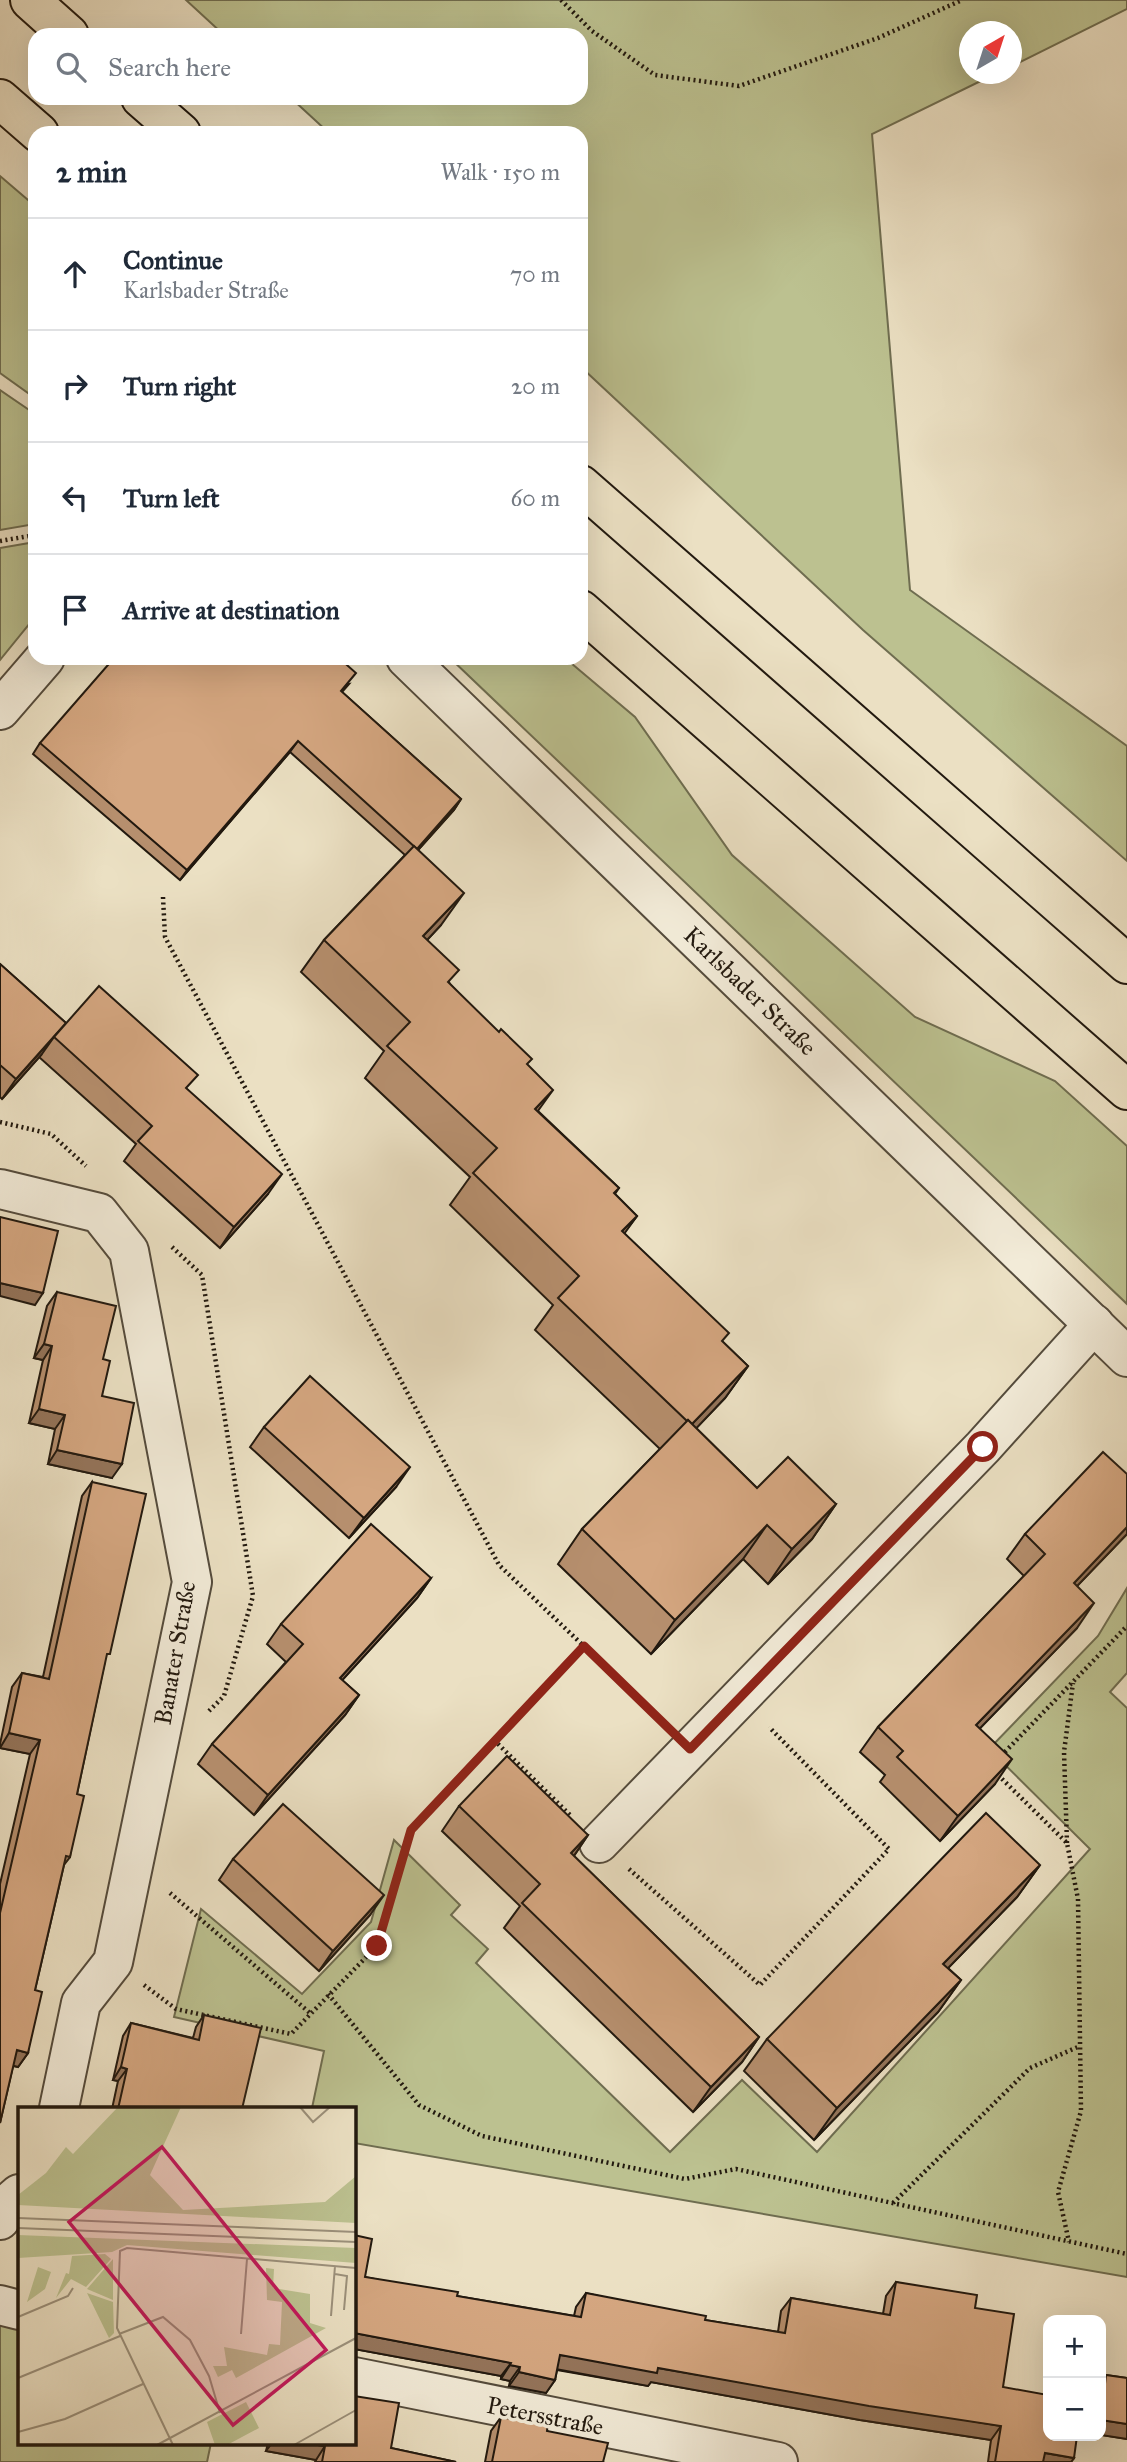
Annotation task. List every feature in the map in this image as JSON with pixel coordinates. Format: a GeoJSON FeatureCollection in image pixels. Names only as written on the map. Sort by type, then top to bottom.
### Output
{"type":"FeatureCollection","features":[{"type":"Feature","properties":{"kind":"highway"},"geometry":{"type":"LineString","coordinates":[[30,0],[61,28]]}},
{"type":"Feature","properties":{"kind":"highway"},"geometry":{"type":"LineString","coordinates":[[0,99],[31,126]]}},
{"type":"Feature","properties":{"kind":"highway"},"geometry":{"type":"LineString","coordinates":[[149,105],[173,126]]}},
{"type":"Feature","properties":{"kind":"highway"},"geometry":{"type":"LineString","coordinates":[[588,491],[1127,964]]}},
{"type":"Feature","properties":{"kind":"highway"},"geometry":{"type":"LineString","coordinates":[[588,616],[1127,1090]]}},
{"type":"Feature","properties":{"kind":"street"},"geometry":{"type":"LineString","coordinates":[[0,710],[39,665]]}},
{"type":"Feature","properties":{"kind":"street","name":"Karlsbader Straße"},"geometry":{"type":"LineString","coordinates":[[413,665],[1127,1357]]}},
{"type":"Feature","properties":{"kind":"street","name":"Banater Straße"},"geometry":{"type":"LineString","coordinates":[[0,1189],[99,1213],[129,1251],[192,1582],[113,1962],[81,2003],[59,2107]]}},
{"type":"Feature","properties":{"kind":"street"},"geometry":{"type":"LineString","coordinates":[[599,1843],[983,1447],[1094,1324]]}},
{"type":"Feature","properties":{"kind":"street"},"geometry":{"type":"LineString","coordinates":[[0,2220],[5,2206],[18,2194]]}},
{"type":"Feature","properties":{"kind":"street"},"geometry":{"type":"LineString","coordinates":[[0,2305],[18,2310]]}},
{"type":"Feature","properties":{"kind":"street","name":"Petersstraße"},"geometry":{"type":"LineString","coordinates":[[355,2377],[778,2462]]}},
{"type":"Feature","properties":{"kind":"path"},"geometry":{"type":"LineString","coordinates":[[561,0],[592,31],[655,75],[740,86],[878,38],[962,0]]}},
{"type":"Feature","properties":{"kind":"path"},"geometry":{"type":"LineString","coordinates":[[0,541],[28,537]]}},
{"type":"Feature","properties":{"kind":"path"},"geometry":{"type":"LineString","coordinates":[[163,897],[165,937],[499,1565],[690,1749]]}},
{"type":"Feature","properties":{"kind":"path"},"geometry":{"type":"LineString","coordinates":[[1000,1758],[1127,1626]]}},
{"type":"Feature","properties":{"kind":"path"},"geometry":{"type":"LineString","coordinates":[[113,1962],[176,2009],[291,2034],[377,1946],[411,1830],[584,1646]]}},
{"type":"Feature","properties":{"kind":"path"},"geometry":{"type":"LineString","coordinates":[[1069,2242],[1058,2192],[1081,2111],[1078,1899],[1067,1843],[1064,1752],[1074,1682]]}},
{"type":"Feature","properties":{"kind":"path"},"geometry":{"type":"LineString","coordinates":[[494,1741],[599,1843],[760,1985],[889,1849],[741,1697]]}},
{"type":"Feature","properties":{"kind":"path"},"geometry":{"type":"LineString","coordinates":[[990,1767],[1067,1843]]}},
{"type":"Feature","properties":{"kind":"path"},"geometry":{"type":"LineString","coordinates":[[134,1862],[310,2013]]}},
{"type":"Feature","properties":{"kind":"path"},"geometry":{"type":"LineString","coordinates":[[328,1994],[419,2105],[482,2136],[685,2179],[736,2169],[1127,2254]]}},
{"type":"Feature","properties":{"kind":"path"},"geometry":{"type":"LineString","coordinates":[[892,2204],[1030,2068],[1080,2046]]}},
{"type":"Feature","properties":{"kind":"green space"},"geometry":{"type":"Polygon","coordinates":[[[186,0],[1127,0],[1127,9],[1022,61],[1022,21],[959,21],[959,84],[974,84],[872,134],[910,590],[1127,746],[1127,861],[863,630],[588,374],[588,126],[321,126],[299,105],[588,105],[588,28],[216,28],[186,0]]]}},
{"type":"Feature","properties":{"kind":"green space"},"geometry":{"type":"Polygon","coordinates":[[[0,176],[28,200],[28,393],[0,373],[0,176]]]}},
{"type":"Feature","properties":{"kind":"green space"},"geometry":{"type":"Polygon","coordinates":[[[0,390],[28,409],[28,525],[0,530],[0,390]]]}},
{"type":"Feature","properties":{"kind":"green space"},"geometry":{"type":"Polygon","coordinates":[[[28,543],[28,626],[0,660],[0,548],[28,543]]]}},
{"type":"Feature","properties":{"kind":"green space"},"geometry":{"type":"Polygon","coordinates":[[[457,665],[573,665],[635,717],[732,855],[915,1017],[1055,1081],[1127,1146],[1127,1304],[457,665]]]}},
{"type":"Feature","properties":{"kind":"green space"},"geometry":{"type":"Polygon","coordinates":[[[1127,1588],[1127,1673],[1110,1692],[1127,1708],[1127,2277],[355,2143],[355,2107],[312,2107],[324,2051],[174,2017],[201,1909],[302,1994],[371,1922],[394,1840],[460,1905],[451,1915],[488,1949],[476,1963],[670,2152],[742,2080],[817,2152],[1090,1849],[989,1749],[1098,1636],[1127,1588]]]}},
{"type":"Feature","properties":{"kind":"green space"},"geometry":{"type":"Polygon","coordinates":[[[0,2324],[18,2328],[18,2444],[211,2444],[207,2462],[0,2462],[0,2324]]]}},
{"type":"Feature","properties":{"kind":"building"},"geometry":{"type":"Polygon","coordinates":[[[108,665],[347,665],[356,673],[341,691],[461,799],[417,849],[298,741],[187,870],[40,743],[108,665]]]}},
{"type":"Feature","properties":{"kind":"building"},"geometry":{"type":"Polygon","coordinates":[[[414,846],[464,893],[423,936],[459,970],[448,982],[499,1032],[501,1029],[532,1059],[527,1064],[553,1090],[535,1109],[619,1188],[614,1193],[637,1216],[622,1231],[729,1333],[722,1341],[748,1366],[692,1424],[558,1298],[579,1276],[473,1173],[497,1148],[387,1046],[410,1022],[324,940],[414,846]]]}},
{"type":"Feature","properties":{"kind":"building"},"geometry":{"type":"Polygon","coordinates":[[[0,964],[66,1023],[16,1079],[0,1065],[0,964]]]}},
{"type":"Feature","properties":{"kind":"building"},"geometry":{"type":"Polygon","coordinates":[[[99,986],[198,1075],[186,1088],[282,1174],[234,1227],[138,1141],[152,1126],[54,1037],[99,986]]]}},
{"type":"Feature","properties":{"kind":"building"},"geometry":{"type":"Polygon","coordinates":[[[0,1217],[58,1231],[43,1293],[0,1283],[0,1217]]]}},
{"type":"Feature","properties":{"kind":"building"},"geometry":{"type":"Polygon","coordinates":[[[57,1292],[116,1306],[103,1359],[110,1361],[102,1396],[134,1403],[122,1464],[57,1450],[65,1415],[39,1409],[52,1346],[44,1344],[57,1292]]]}},
{"type":"Feature","properties":{"kind":"building"},"geometry":{"type":"Polygon","coordinates":[[[310,1376],[410,1467],[364,1518],[264,1427],[310,1376]]]}},
{"type":"Feature","properties":{"kind":"building"},"geometry":{"type":"Polygon","coordinates":[[[688,1420],[757,1488],[788,1457],[836,1504],[792,1549],[767,1525],[675,1620],[582,1529],[688,1420]]]}},
{"type":"Feature","properties":{"kind":"building"},"geometry":{"type":"Polygon","coordinates":[[[1103,1452],[1127,1474],[1127,1527],[1074,1583],[1094,1603],[976,1725],[1012,1759],[958,1816],[897,1757],[903,1751],[878,1727],[1045,1554],[1025,1534],[1103,1452]]]}},
{"type":"Feature","properties":{"kind":"building"},"geometry":{"type":"Polygon","coordinates":[[[92,1482],[146,1494],[110,1654],[107,1654],[77,1794],[84,1796],[70,1857],[66,1856],[35,1990],[42,1992],[28,2053],[17,2050],[0,2123],[0,1913],[40,1740],[9,1733],[22,1673],[49,1679],[92,1482]]]}},
{"type":"Feature","properties":{"kind":"building"},"geometry":{"type":"Polygon","coordinates":[[[371,1524],[431,1578],[340,1678],[359,1695],[268,1795],[212,1744],[303,1644],[281,1624],[371,1524]]]}},
{"type":"Feature","properties":{"kind":"building"},"geometry":{"type":"Polygon","coordinates":[[[507,1756],[588,1835],[571,1853],[759,2037],[711,2087],[522,1903],[540,1884],[459,1806],[507,1756]]]}},
{"type":"Feature","properties":{"kind":"building"},"geometry":{"type":"Polygon","coordinates":[[[283,1804],[384,1895],[333,1951],[233,1859],[283,1804]]]}},
{"type":"Feature","properties":{"kind":"building"},"geometry":{"type":"Polygon","coordinates":[[[986,1813],[1040,1865],[943,1964],[961,1980],[837,2108],[767,2039],[986,1813]]]}},
{"type":"Feature","properties":{"kind":"building"},"geometry":{"type":"Polygon","coordinates":[[[204,2015],[261,2028],[242,2107],[118,2107],[127,2069],[121,2067],[131,2023],[199,2040],[204,2015]]]}},
{"type":"Feature","properties":{"kind":"building"},"geometry":{"type":"Polygon","coordinates":[[[355,2235],[372,2239],[365,2277],[458,2292],[457,2296],[581,2317],[586,2293],[706,2316],[705,2320],[785,2333],[791,2298],[890,2315],[896,2282],[977,2295],[975,2308],[1014,2314],[1003,2387],[1043,2394],[1043,2441],[1076,2441],[1074,2458],[1045,2453],[1043,2462],[995,2462],[1001,2426],[869,2406],[658,2368],[657,2373],[560,2355],[555,2380],[519,2372],[520,2367],[510,2365],[511,2363],[355,2333],[355,2235]]]}},
{"type":"Feature","properties":{"kind":"building"},"geometry":{"type":"Polygon","coordinates":[[[1106,2375],[1127,2378],[1127,2424],[1106,2421],[1106,2375]]]}},
{"type":"Feature","properties":{"kind":"building"},"geometry":{"type":"Polygon","coordinates":[[[355,2396],[399,2403],[391,2448],[456,2462],[322,2462],[325,2446],[311,2444],[355,2444],[355,2396]]]}},
{"type":"Feature","properties":{"kind":"building"},"geometry":{"type":"Polygon","coordinates":[[[512,2415],[548,2422],[547,2431],[608,2443],[603,2462],[492,2462],[501,2417],[511,2419],[512,2415]]]}},
{"type":"Feature","properties":{"kind":"route"},"geometry":{"type":"LineString","coordinates":[[377,1946],[411,1830],[584,1646],[690,1749],[983,1447]]}}]}
